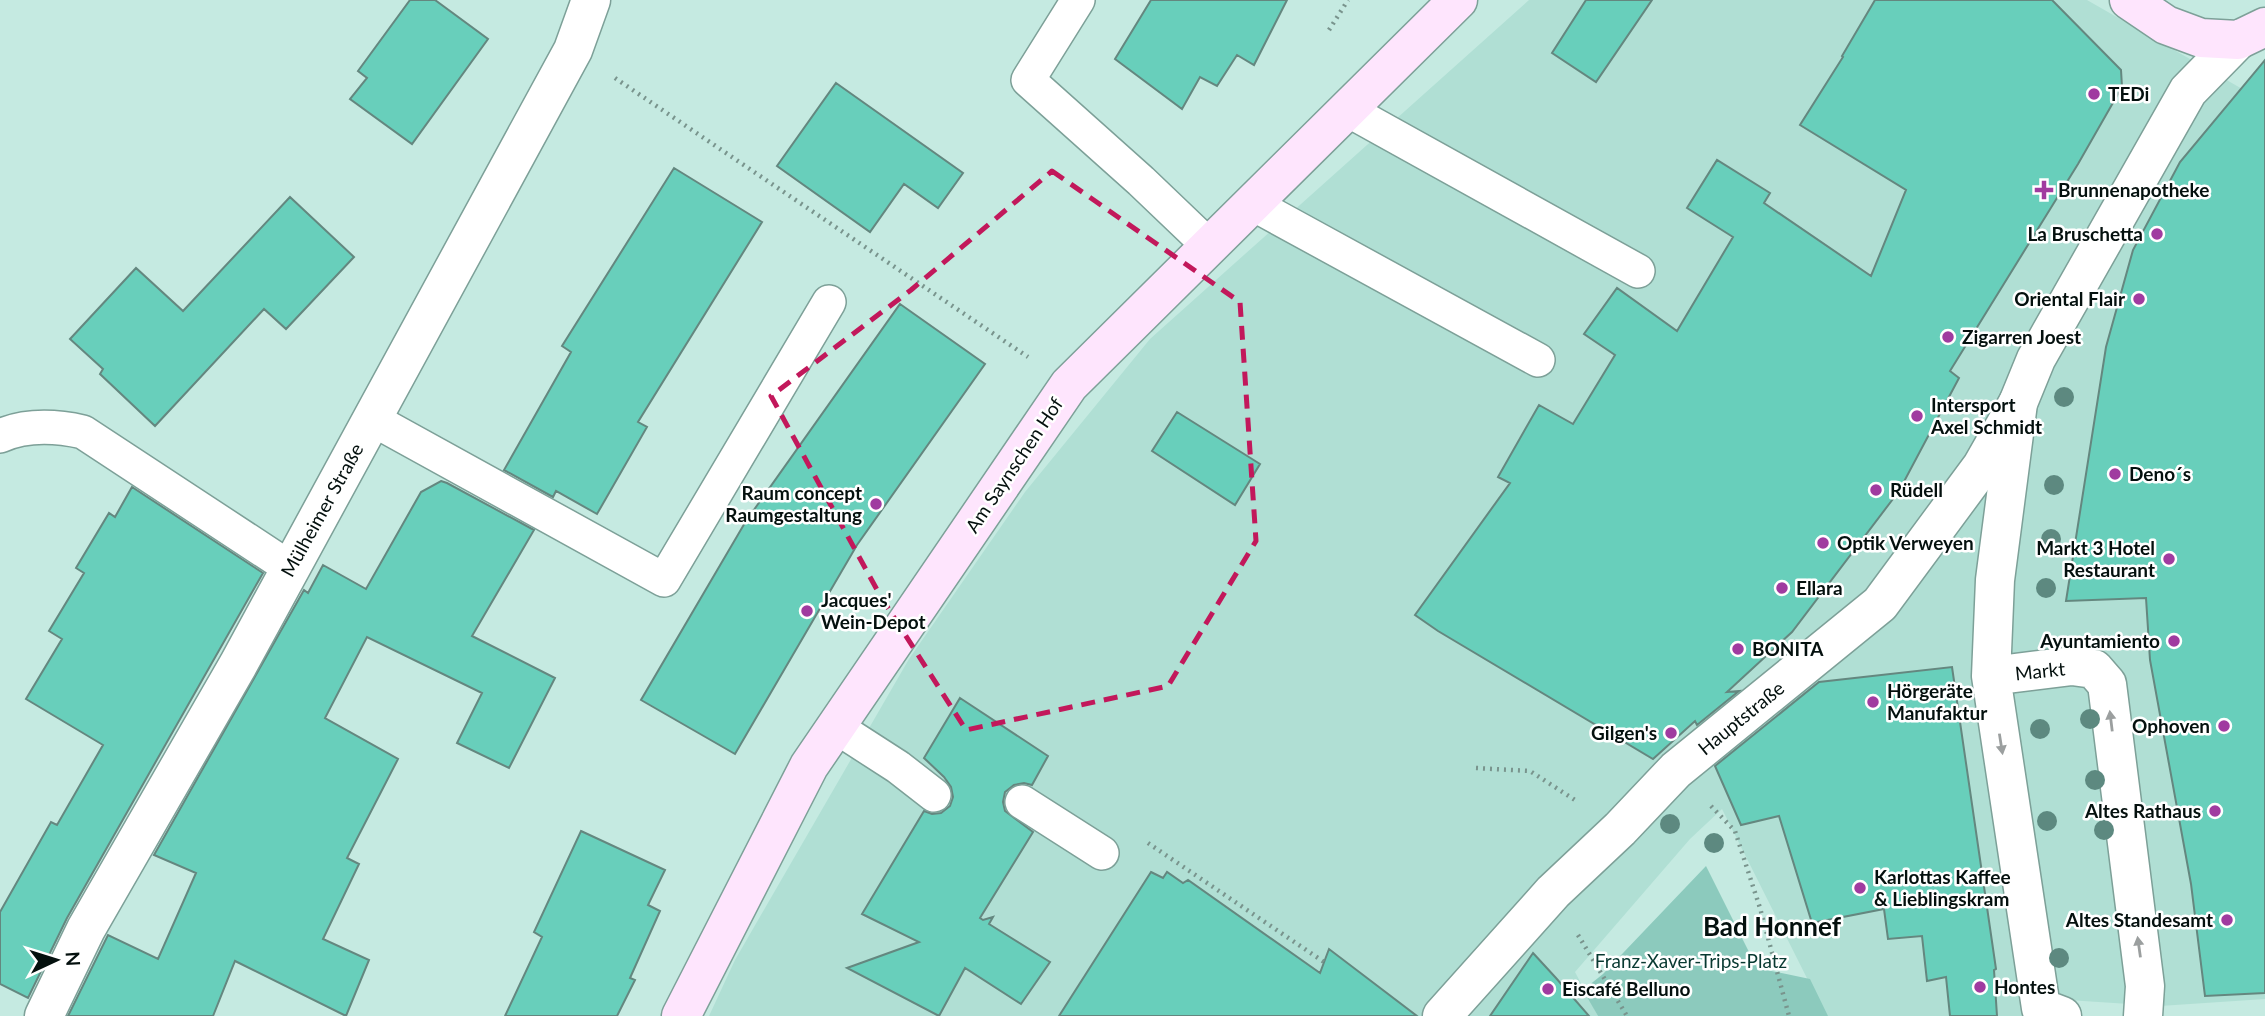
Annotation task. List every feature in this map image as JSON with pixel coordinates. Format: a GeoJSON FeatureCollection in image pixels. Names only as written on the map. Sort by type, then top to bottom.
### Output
{"type":"FeatureCollection","features":[{"type":"Feature","properties":{"kind":"main road","name":"Am Saynschen Hof"},"geometry":{"type":"LineString","coordinates":[[681,1016],[809,766],[1069,385],[1458,0]]}},
{"type":"Feature","properties":{"kind":"main road"},"geometry":{"type":"LineString","coordinates":[[2129,0],[2166,24],[2201,38],[2252,34]]}},
{"type":"Feature","properties":{"kind":"street","name":"Mülheimer Straße"},"geometry":{"type":"LineString","coordinates":[[44,1016],[86,929],[231,677],[573,50],[591,0]]}},
{"type":"Feature","properties":{"kind":"street","name":"Hauptstraße"},"geometry":{"type":"LineString","coordinates":[[1442,1016],[1449,1005],[1553,892],[1676,770],[1880,604],[1982,466],[2018,404],[2036,359],[2188,91],[2252,34]]}},
{"type":"Feature","properties":{"kind":"street","name":"Hauptstraße"},"geometry":{"type":"LineString","coordinates":[[1991,676],[1995,580],[2018,404]]}},
{"type":"Feature","properties":{"kind":"street","name":"Markt"},"geometry":{"type":"LineString","coordinates":[[2062,1016],[2041,1008],[1991,676],[2072,666],[2094,669],[2107,684],[2146,986],[2145,1016]]}},
{"type":"Feature","properties":{"kind":"lane"},"geometry":{"type":"LineString","coordinates":[[1077,0],[1028,80],[1209,246]]}},
{"type":"Feature","properties":{"kind":"lane"},"geometry":{"type":"LineString","coordinates":[[1346,109],[1638,271]]}},
{"type":"Feature","properties":{"kind":"lane"},"geometry":{"type":"LineString","coordinates":[[1251,204],[1538,360]]}},
{"type":"Feature","properties":{"kind":"lane"},"geometry":{"type":"LineString","coordinates":[[372,419],[664,580],[829,302]]}},
{"type":"Feature","properties":{"kind":"lane"},"geometry":{"type":"LineString","coordinates":[[0,436],[13,430],[40,427],[83,432],[290,568]]}},
{"type":"Feature","properties":{"kind":"lane"},"geometry":{"type":"LineString","coordinates":[[836,727],[898,767],[934,795]]}},
{"type":"Feature","properties":{"kind":"lane"},"geometry":{"type":"LineString","coordinates":[[1022,802],[1102,853]]}},
{"type":"Feature","properties":{"kind":"path"},"geometry":{"type":"LineString","coordinates":[[1329,30],[1348,0]]}},
{"type":"Feature","properties":{"kind":"path"},"geometry":{"type":"LineString","coordinates":[[573,50],[1069,385]]}},
{"type":"Feature","properties":{"kind":"path"},"geometry":{"type":"LineString","coordinates":[[1476,768],[1530,771],[1619,829]]}},
{"type":"Feature","properties":{"kind":"path"},"geometry":{"type":"LineString","coordinates":[[1735,831],[1760,908],[1789,1016]]}},
{"type":"Feature","properties":{"kind":"path"},"geometry":{"type":"LineString","coordinates":[[1102,853],[1139,836],[1324,962]]}},
{"type":"Feature","properties":{"kind":"path"},"geometry":{"type":"LineString","coordinates":[[1553,892],[1627,1016]]}},
{"type":"Feature","properties":{"kind":"highlighted area"},"geometry":{"type":"Polygon","coordinates":[[[1052,171],[1240,302],[1256,541],[1168,686],[966,730],[881,597],[771,396],[911,290],[1052,171]]]}},
{"type":"Feature","properties":{"kind":"shaded area"},"geometry":{"type":"Polygon","coordinates":[[[1529,0],[2087,0],[2265,102],[2265,999],[2160,1006],[2037,998],[2040,1016],[1826,1016],[1722,809],[1690,839],[1575,972],[1598,1016],[709,1016],[735,960],[909,659],[1025,492],[1150,339],[1529,0]]]}},
{"type":"Feature","properties":{"kind":"green space","name":"Franz-Xaver-Trips-Platz"},"geometry":{"type":"Polygon","coordinates":[[[1706,866],[1757,968],[1810,979],[1828,1016],[1598,1016],[1583,990],[1603,974],[1706,866]]]}},
{"type":"Feature","properties":{"kind":"building"},"geometry":{"type":"Polygon","coordinates":[[[410,0],[435,0],[488,39],[412,144],[350,99],[367,78],[358,71],[410,0]]]}},
{"type":"Feature","properties":{"kind":"building"},"geometry":{"type":"Polygon","coordinates":[[[1151,0],[1287,0],[1254,65],[1237,55],[1217,86],[1200,77],[1182,109],[1115,59],[1151,0]]]}},
{"type":"Feature","properties":{"kind":"building"},"geometry":{"type":"Polygon","coordinates":[[[1586,0],[1652,0],[1596,82],[1552,53],[1586,0]]]}},
{"type":"Feature","properties":{"kind":"building"},"geometry":{"type":"Polygon","coordinates":[[[1875,0],[2052,0],[2121,70],[2122,87],[2078,164],[1950,371],[1959,378],[1899,491],[1792,632],[1727,692],[1739,691],[1697,725],[1695,721],[1653,759],[1415,615],[1510,483],[1498,477],[1539,405],[1573,424],[1615,355],[1584,334],[1617,288],[1677,331],[1733,237],[1687,208],[1717,160],[1770,193],[1764,203],[1871,276],[1906,190],[1800,125],[1875,0]]]}},
{"type":"Feature","properties":{"kind":"building"},"geometry":{"type":"Polygon","coordinates":[[[2265,60],[2265,993],[2205,996],[2191,884],[2150,660],[2146,598],[2066,601],[2106,347],[2133,250],[2180,162],[2265,60]]]}},
{"type":"Feature","properties":{"kind":"building"},"geometry":{"type":"Polygon","coordinates":[[[836,83],[963,173],[938,208],[904,184],[870,232],[777,166],[836,83]]]}},
{"type":"Feature","properties":{"kind":"building"},"geometry":{"type":"Polygon","coordinates":[[[674,168],[762,222],[638,422],[647,427],[597,514],[556,491],[553,497],[504,470],[571,352],[562,346],[674,168]]]}},
{"type":"Feature","properties":{"kind":"building"},"geometry":{"type":"Polygon","coordinates":[[[290,197],[354,257],[286,329],[264,309],[155,426],[100,374],[103,369],[70,339],[136,268],[183,311],[290,197]]]}},
{"type":"Feature","properties":{"kind":"building"},"geometry":{"type":"Polygon","coordinates":[[[900,304],[985,364],[857,545],[735,754],[641,700],[746,521],[900,304]]]}},
{"type":"Feature","properties":{"kind":"building"},"geometry":{"type":"Polygon","coordinates":[[[1177,412],[1260,464],[1235,505],[1152,451],[1177,412]]]}},
{"type":"Feature","properties":{"kind":"building"},"geometry":{"type":"Polygon","coordinates":[[[441,481],[534,530],[472,636],[555,678],[509,768],[457,743],[482,693],[367,637],[325,718],[398,759],[347,858],[359,864],[323,939],[369,960],[346,1016],[235,961],[213,1016],[68,1016],[108,935],[158,959],[196,873],[154,855],[304,590],[308,593],[323,565],[366,589],[421,492],[441,481]]]}},
{"type":"Feature","properties":{"kind":"building"},"geometry":{"type":"Polygon","coordinates":[[[132,487],[263,573],[67,918],[28,998],[0,984],[0,912],[51,822],[57,825],[103,745],[26,699],[62,639],[49,631],[84,573],[76,568],[109,513],[115,517],[132,487]]]}},
{"type":"Feature","properties":{"kind":"building"},"geometry":{"type":"Polygon","coordinates":[[[1952,667],[1996,969],[1997,1016],[1950,1016],[1946,977],[1927,981],[1922,936],[1888,939],[1884,909],[1812,923],[1779,816],[1741,825],[1715,766],[1819,682],[1952,667]]]}},
{"type":"Feature","properties":{"kind":"building"},"geometry":{"type":"Polygon","coordinates":[[[960,698],[1048,756],[1032,785],[1014,785],[1005,792],[1005,811],[1033,832],[980,918],[983,920],[993,917],[989,924],[1050,962],[1021,1004],[965,968],[939,1016],[847,968],[919,942],[862,914],[924,811],[941,813],[950,806],[953,797],[951,787],[924,758],[960,698]]]}},
{"type":"Feature","properties":{"kind":"building"},"geometry":{"type":"Polygon","coordinates":[[[581,831],[665,870],[648,905],[660,911],[630,978],[635,980],[617,1016],[505,1016],[542,937],[534,932],[581,831]]]}},
{"type":"Feature","properties":{"kind":"building"},"geometry":{"type":"Polygon","coordinates":[[[1151,872],[1163,878],[1167,872],[1183,883],[1188,880],[1320,973],[1329,949],[1417,1016],[1059,1016],[1151,872]]]}},
{"type":"Feature","properties":{"kind":"building"},"geometry":{"type":"Polygon","coordinates":[[[1533,953],[1556,978],[1589,1016],[1490,1016],[1533,953]]]}},
{"type":"Feature","properties":{"kind":"place","name":"TEDi"},"geometry":{"type":"Point","coordinates":[2094,94]}},
{"type":"Feature","properties":{"kind":"place","name":"Brunnenapotheke"},"geometry":{"type":"Point","coordinates":[2044,190]}},
{"type":"Feature","properties":{"kind":"place","name":"La Bruschetta"},"geometry":{"type":"Point","coordinates":[2157,234]}},
{"type":"Feature","properties":{"kind":"place","name":"Oriental Flair"},"geometry":{"type":"Point","coordinates":[2139,299]}},
{"type":"Feature","properties":{"kind":"place","name":"Zigarren Joest"},"geometry":{"type":"Point","coordinates":[1948,337]}},
{"type":"Feature","properties":{"kind":"place","name":"Intersport Axel Schmidt"},"geometry":{"type":"Point","coordinates":[1917,416]}},
{"type":"Feature","properties":{"kind":"place","name":"Deno´s"},"geometry":{"type":"Point","coordinates":[2115,474]}},
{"type":"Feature","properties":{"kind":"place","name":"Rüdell"},"geometry":{"type":"Point","coordinates":[1876,490]}},
{"type":"Feature","properties":{"kind":"place","name":"Raum concept Raumgestaltung"},"geometry":{"type":"Point","coordinates":[876,504]}},
{"type":"Feature","properties":{"kind":"place","name":"Optik Verweyen"},"geometry":{"type":"Point","coordinates":[1823,543]}},
{"type":"Feature","properties":{"kind":"place","name":"Markt 3 Hotel Restaurant"},"geometry":{"type":"Point","coordinates":[2169,559]}},
{"type":"Feature","properties":{"kind":"place","name":"Ellara"},"geometry":{"type":"Point","coordinates":[1782,588]}},
{"type":"Feature","properties":{"kind":"place","name":"Jacques' Wein-Depot"},"geometry":{"type":"Point","coordinates":[807,611]}},
{"type":"Feature","properties":{"kind":"place","name":"Ayuntamiento"},"geometry":{"type":"Point","coordinates":[2174,641]}},
{"type":"Feature","properties":{"kind":"place","name":"BONITA"},"geometry":{"type":"Point","coordinates":[1738,649]}},
{"type":"Feature","properties":{"kind":"place","name":"Hörgeräte Manufaktur"},"geometry":{"type":"Point","coordinates":[1873,702]}},
{"type":"Feature","properties":{"kind":"place","name":"Ophoven"},"geometry":{"type":"Point","coordinates":[2224,726]}},
{"type":"Feature","properties":{"kind":"place","name":"Gilgen's"},"geometry":{"type":"Point","coordinates":[1671,733]}},
{"type":"Feature","properties":{"kind":"place","name":"Altes Rathaus"},"geometry":{"type":"Point","coordinates":[2215,811]}},
{"type":"Feature","properties":{"kind":"place","name":"Karlottas Kaffee & Lieblingskram"},"geometry":{"type":"Point","coordinates":[1860,888]}},
{"type":"Feature","properties":{"kind":"place","name":"Altes Standesamt"},"geometry":{"type":"Point","coordinates":[2227,920]}},
{"type":"Feature","properties":{"kind":"place","name":"Hontes"},"geometry":{"type":"Point","coordinates":[1980,987]}},
{"type":"Feature","properties":{"kind":"place","name":"Eiscafé Belluno"},"geometry":{"type":"Point","coordinates":[1548,989]}},
{"type":"Feature","properties":{"kind":"district","name":"Bad Honnef"},"geometry":{"type":"Point","coordinates":[1772,927]}}]}
